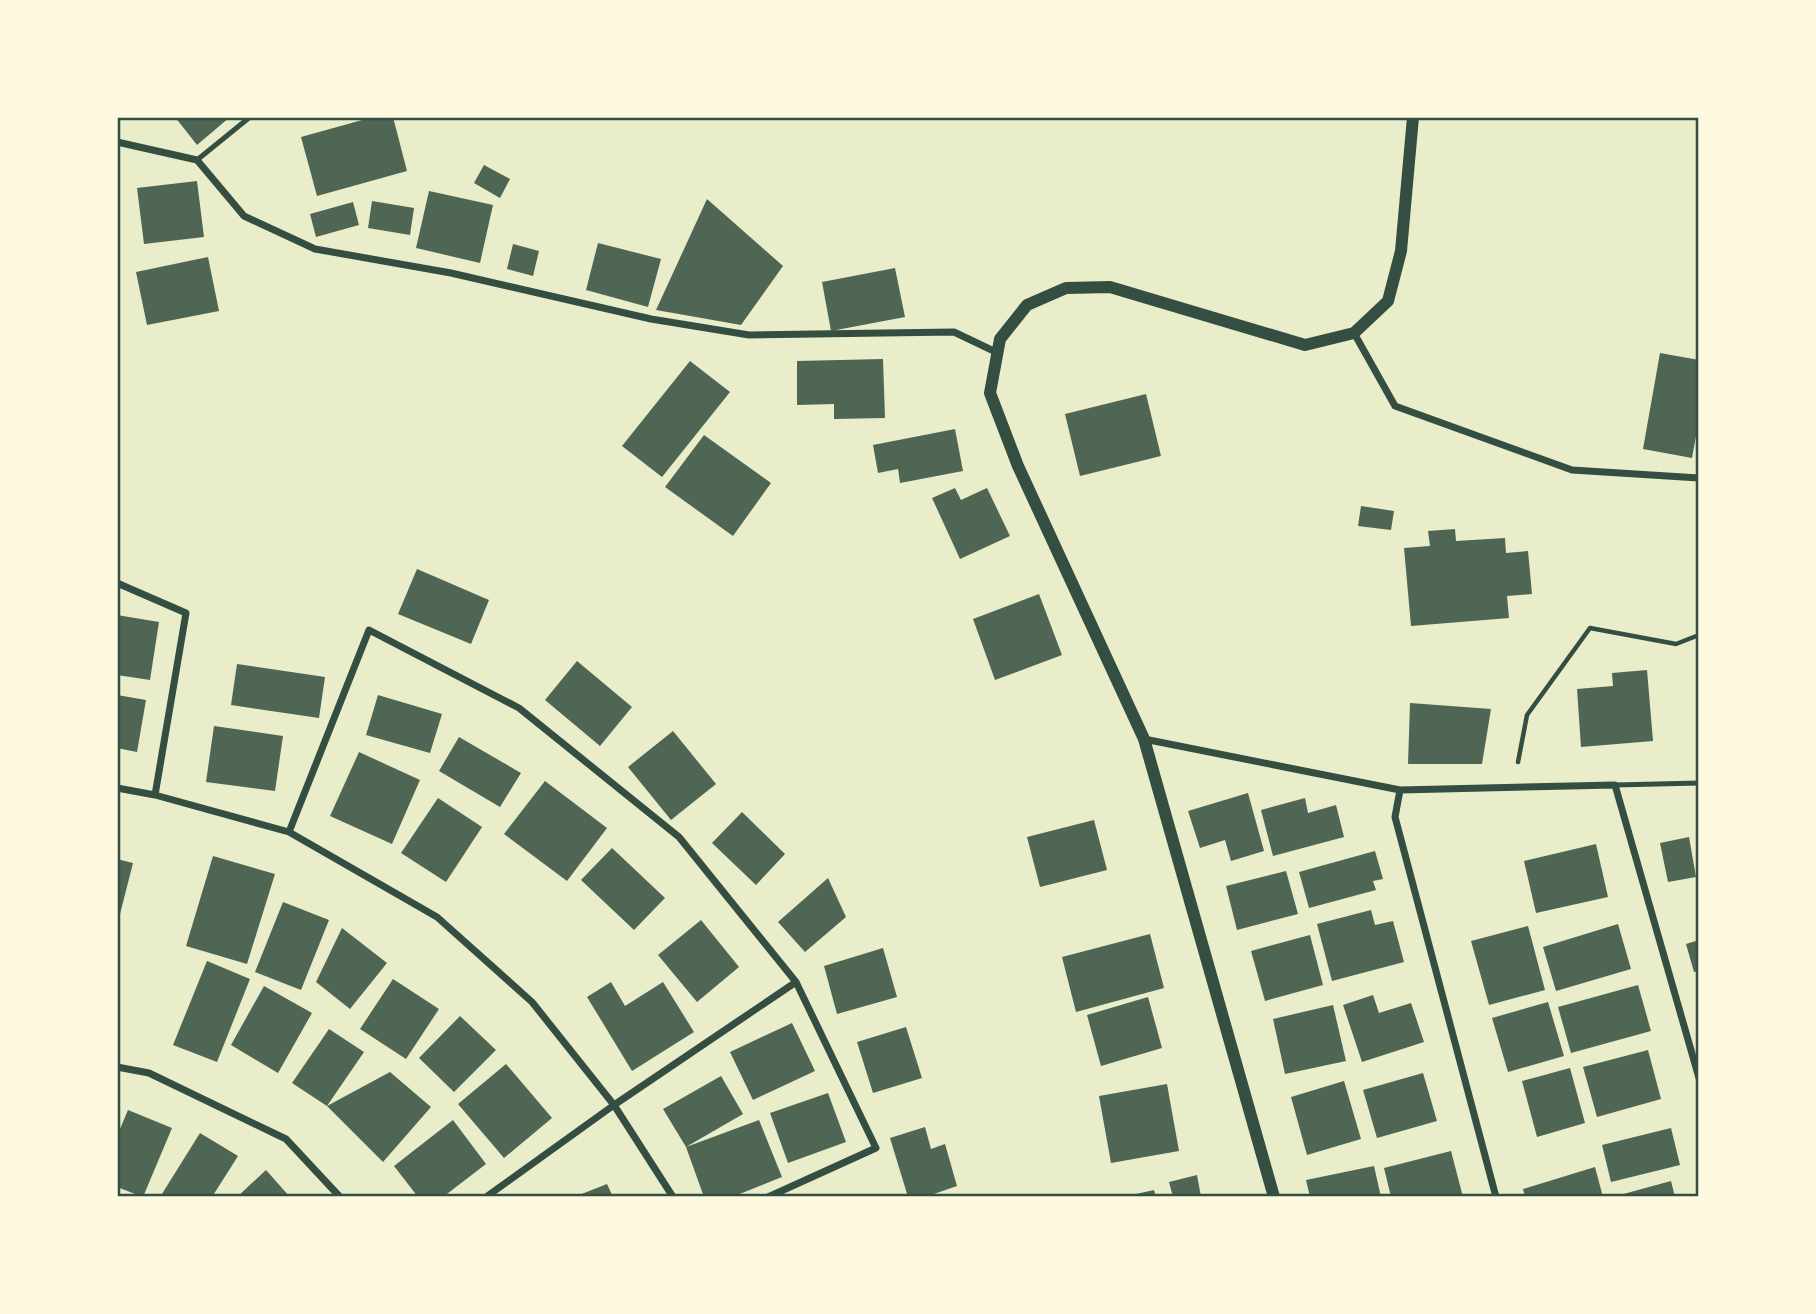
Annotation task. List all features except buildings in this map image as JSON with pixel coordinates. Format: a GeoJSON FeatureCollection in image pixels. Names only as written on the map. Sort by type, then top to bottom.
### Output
{"type":"FeatureCollection","features":[{"type":"Feature","properties":{"kind":"street"},"geometry":{"type":"LineString","coordinates":[[1275,1197],[1144,738],[1018,466],[990,393],[1000,339],[1027,305],[1066,288],[1110,288],[1305,345],[1354,333],[1388,301],[1401,251],[1413,117]]}},
{"type":"Feature","properties":{"kind":"street"},"geometry":{"type":"LineString","coordinates":[[117,142],[197,160],[244,216],[315,249],[451,273],[651,319],[749,335],[954,332],[998,353]]}},
{"type":"Feature","properties":{"kind":"street"},"geometry":{"type":"LineString","coordinates":[[1354,333],[1395,406],[1572,470],[1699,478]]}},
{"type":"Feature","properties":{"kind":"street"},"geometry":{"type":"LineString","coordinates":[[117,583],[186,613],[155,794]]}},
{"type":"Feature","properties":{"kind":"street"},"geometry":{"type":"LineString","coordinates":[[289,832],[369,630],[519,708],[679,837],[796,982],[876,1148],[768,1197]]}},
{"type":"Feature","properties":{"kind":"street"},"geometry":{"type":"LineString","coordinates":[[1144,738],[1400,790],[1615,785],[1699,1078]]}},
{"type":"Feature","properties":{"kind":"street"},"geometry":{"type":"LineString","coordinates":[[117,788],[155,794],[289,832],[437,916],[532,1002],[614,1105],[673,1197]]}},
{"type":"Feature","properties":{"kind":"street"},"geometry":{"type":"LineString","coordinates":[[1400,790],[1395,817],[1496,1197]]}},
{"type":"Feature","properties":{"kind":"street"},"geometry":{"type":"LineString","coordinates":[[486,1197],[614,1105],[796,982]]}},
{"type":"Feature","properties":{"kind":"street"},"geometry":{"type":"LineString","coordinates":[[117,1067],[149,1073],[286,1139],[340,1197]]}},
{"type":"Feature","properties":{"kind":"lane"},"geometry":{"type":"LineString","coordinates":[[197,160],[250,117]]}},
{"type":"Feature","properties":{"kind":"lane"},"geometry":{"type":"LineString","coordinates":[[1615,785],[1699,783]]}},
{"type":"Feature","properties":{"kind":"path"},"geometry":{"type":"LineString","coordinates":[[1514,787],[1527,715],[1590,628],[1676,644],[1699,635]]}}]}
